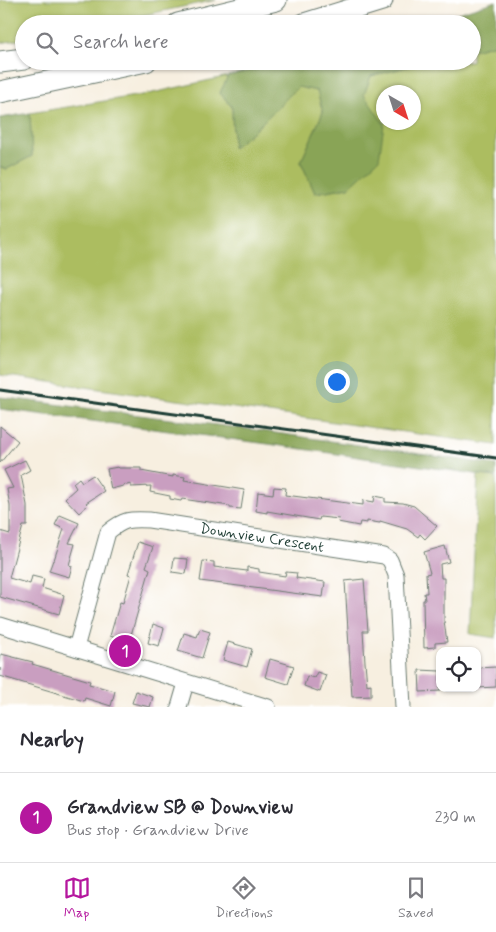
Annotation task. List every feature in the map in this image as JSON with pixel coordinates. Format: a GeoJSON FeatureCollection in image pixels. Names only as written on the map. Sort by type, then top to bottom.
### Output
{"type":"FeatureCollection","features":[{"type":"Feature","properties":{"kind":"highway"},"geometry":{"type":"LineString","coordinates":[[215,15],[276,0]]}},
{"type":"Feature","properties":{"kind":"highway"},"geometry":{"type":"LineString","coordinates":[[333,15],[382,0]]}},
{"type":"Feature","properties":{"kind":"highway"},"geometry":{"type":"LineString","coordinates":[[0,62],[15,60]]}},
{"type":"Feature","properties":{"kind":"highway"},"geometry":{"type":"LineString","coordinates":[[0,92],[104,70]]}},
{"type":"Feature","properties":{"kind":"street","name":"Downview Crescent"},"geometry":{"type":"LineString","coordinates":[[76,648],[108,532],[120,522],[129,519],[149,520],[384,556],[390,560],[396,575],[403,707]]}},
{"type":"Feature","properties":{"kind":"street"},"geometry":{"type":"LineString","coordinates":[[0,625],[268,707]]}},
{"type":"Feature","properties":{"kind":"street"},"geometry":{"type":"LineString","coordinates":[[179,707],[186,683]]}},
{"type":"Feature","properties":{"kind":"green space"},"geometry":{"type":"Polygon","coordinates":[[[0,0],[216,0],[144,15],[15,15],[15,40],[0,43],[0,0]]]}},
{"type":"Feature","properties":{"kind":"green space"},"geometry":{"type":"Polygon","coordinates":[[[496,1],[496,44],[481,48],[481,15],[452,15],[496,1]]]}},
{"type":"Feature","properties":{"kind":"green space"},"geometry":{"type":"Polygon","coordinates":[[[496,44],[496,445],[0,375],[0,167],[7,169],[32,156],[30,113],[148,94],[228,76],[220,93],[232,107],[233,147],[258,127],[298,87],[317,91],[323,112],[301,162],[315,193],[349,187],[381,130],[421,130],[421,85],[376,85],[376,113],[363,95],[371,76],[395,70],[481,70],[481,48],[496,44]]]}},
{"type":"Feature","properties":{"kind":"green space"},"geometry":{"type":"Polygon","coordinates":[[[252,70],[395,70],[371,76],[364,95],[376,112],[376,130],[383,130],[379,159],[349,187],[315,193],[301,162],[323,112],[317,91],[298,87],[258,127],[233,148],[232,107],[220,93],[228,76],[252,70]]]}},
{"type":"Feature","properties":{"kind":"green space"},"geometry":{"type":"Polygon","coordinates":[[[30,113],[32,156],[7,169],[0,167],[0,118],[30,113]]]}},
{"type":"Feature","properties":{"kind":"green space"},"geometry":{"type":"Polygon","coordinates":[[[0,397],[255,430],[496,465],[496,477],[268,444],[0,409],[0,397]]]}},
{"type":"Feature","properties":{"kind":"green space"},"geometry":{"type":"Polygon","coordinates":[[[478,475],[496,477],[496,638],[470,634],[478,475]]]}},
{"type":"Feature","properties":{"kind":"building"},"geometry":{"type":"Polygon","coordinates":[[[0,426],[18,441],[0,463],[0,426]]]}},
{"type":"Feature","properties":{"kind":"building"},"geometry":{"type":"Polygon","coordinates":[[[25,460],[30,470],[21,475],[27,505],[27,526],[23,526],[9,578],[30,584],[32,576],[44,579],[42,588],[64,595],[59,614],[0,597],[0,531],[10,534],[10,506],[7,489],[13,488],[4,470],[25,460]]]}},
{"type":"Feature","properties":{"kind":"building"},"geometry":{"type":"Polygon","coordinates":[[[118,467],[141,468],[141,471],[173,477],[173,475],[185,477],[184,480],[244,490],[241,509],[182,499],[181,501],[170,499],[170,496],[150,492],[151,486],[131,487],[131,484],[111,489],[107,469],[118,467]]]}},
{"type":"Feature","properties":{"kind":"building"},"geometry":{"type":"Polygon","coordinates":[[[93,475],[104,491],[86,503],[88,505],[79,513],[65,498],[76,488],[73,483],[79,478],[82,482],[93,475]]]}},
{"type":"Feature","properties":{"kind":"building"},"geometry":{"type":"Polygon","coordinates":[[[274,487],[286,488],[285,495],[363,505],[363,500],[374,502],[375,496],[385,498],[385,502],[414,506],[437,526],[425,539],[420,534],[418,537],[407,529],[380,521],[380,523],[360,522],[359,526],[338,522],[339,519],[320,517],[319,520],[267,511],[267,513],[256,511],[258,492],[273,494],[274,487]]]}},
{"type":"Feature","properties":{"kind":"building"},"geometry":{"type":"Polygon","coordinates":[[[60,515],[79,523],[69,543],[75,544],[69,565],[72,566],[69,577],[49,571],[64,529],[55,525],[60,515]]]}},
{"type":"Feature","properties":{"kind":"building"},"geometry":{"type":"Polygon","coordinates":[[[138,542],[153,547],[146,567],[150,569],[129,642],[110,636],[120,602],[123,603],[131,575],[128,574],[138,542]]]}},
{"type":"Feature","properties":{"kind":"building"},"geometry":{"type":"Polygon","coordinates":[[[445,546],[449,562],[440,564],[441,578],[444,578],[444,621],[447,642],[435,643],[435,647],[424,648],[423,600],[425,600],[424,593],[427,593],[426,574],[430,573],[424,552],[445,546]]]}},
{"type":"Feature","properties":{"kind":"building"},"geometry":{"type":"Polygon","coordinates":[[[174,558],[188,559],[186,574],[172,572],[174,558]]]}},
{"type":"Feature","properties":{"kind":"building"},"geometry":{"type":"Polygon","coordinates":[[[203,561],[214,562],[214,567],[247,571],[247,567],[259,569],[259,572],[285,576],[286,572],[297,573],[296,578],[325,582],[323,597],[200,581],[203,561]]]}},
{"type":"Feature","properties":{"kind":"building"},"geometry":{"type":"Polygon","coordinates":[[[364,579],[368,631],[363,631],[367,685],[371,684],[371,696],[352,697],[345,581],[364,579]]]}},
{"type":"Feature","properties":{"kind":"building"},"geometry":{"type":"Polygon","coordinates":[[[153,624],[164,628],[159,646],[148,643],[153,624]]]}},
{"type":"Feature","properties":{"kind":"building"},"geometry":{"type":"Polygon","coordinates":[[[200,629],[210,632],[202,658],[178,651],[184,633],[197,637],[200,629]]]}},
{"type":"Feature","properties":{"kind":"building"},"geometry":{"type":"Polygon","coordinates":[[[228,642],[252,649],[247,667],[223,660],[228,642]]]}},
{"type":"Feature","properties":{"kind":"building"},"geometry":{"type":"Polygon","coordinates":[[[1,654],[33,662],[32,664],[90,681],[89,684],[115,691],[111,706],[85,698],[84,701],[0,676],[1,654]]]}},
{"type":"Feature","properties":{"kind":"building"},"geometry":{"type":"Polygon","coordinates":[[[270,659],[294,666],[288,684],[265,677],[270,659]]]}},
{"type":"Feature","properties":{"kind":"building"},"geometry":{"type":"Polygon","coordinates":[[[496,667],[496,687],[481,688],[481,668],[496,667]]]}},
{"type":"Feature","properties":{"kind":"building"},"geometry":{"type":"Polygon","coordinates":[[[419,670],[436,671],[436,691],[420,692],[419,670]]]}},
{"type":"Feature","properties":{"kind":"building"},"geometry":{"type":"Polygon","coordinates":[[[317,672],[326,675],[320,692],[304,686],[307,676],[314,678],[317,672]]]}},
{"type":"Feature","properties":{"kind":"building"},"geometry":{"type":"Polygon","coordinates":[[[136,691],[153,697],[150,707],[132,703],[136,691]]]}},
{"type":"Feature","properties":{"kind":"railway"},"geometry":{"type":"LineString","coordinates":[[0,390],[496,458]]}},
{"type":"Feature","properties":{"kind":"place","name":"Grandview SB @ Downview"},"geometry":{"type":"Point","coordinates":[125,651]}}]}
